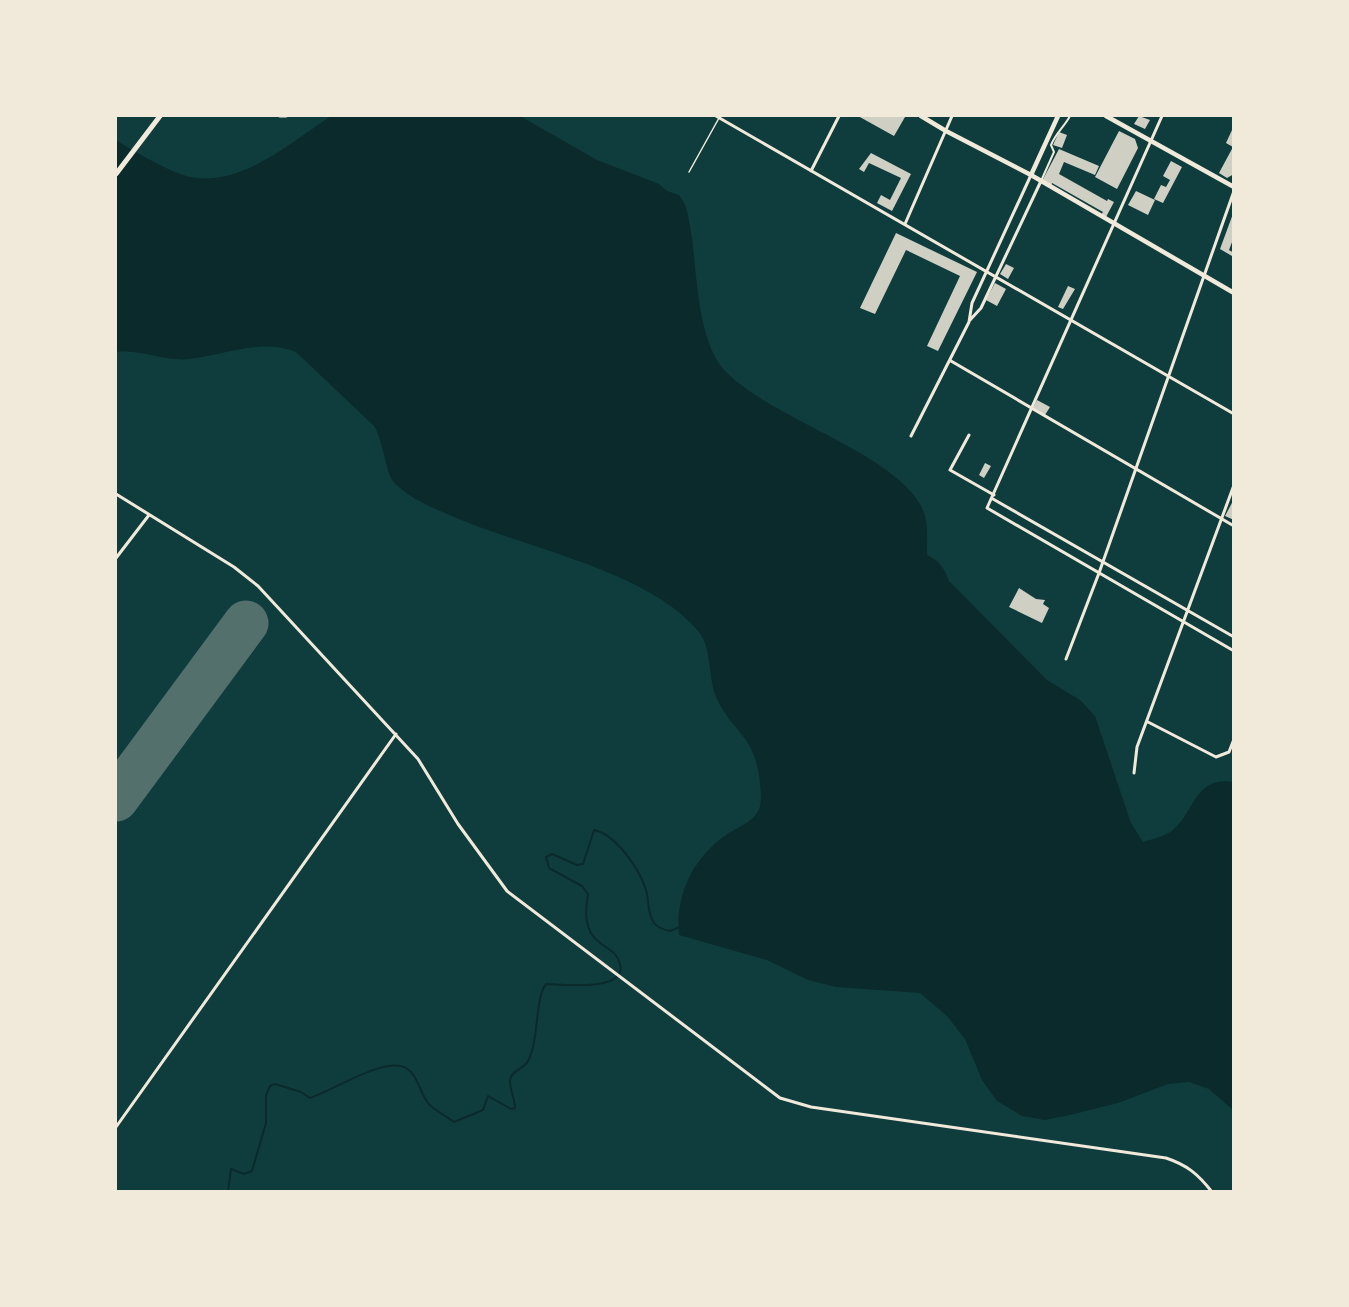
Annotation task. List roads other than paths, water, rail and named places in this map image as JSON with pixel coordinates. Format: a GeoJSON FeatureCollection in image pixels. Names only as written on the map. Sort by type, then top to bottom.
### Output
{"type":"FeatureCollection","features":[{"type":"Feature","properties":{"kind":"main road"},"geometry":{"type":"LineString","coordinates":[[116,174],[160,116]]}},
{"type":"Feature","properties":{"kind":"main road"},"geometry":{"type":"LineString","coordinates":[[921,116],[1031,175],[1233,293]]}},
{"type":"Feature","properties":{"kind":"main road"},"geometry":{"type":"LineString","coordinates":[[1031,175],[1058,116]]}},
{"type":"Feature","properties":{"kind":"main road"},"geometry":{"type":"LineString","coordinates":[[1106,116],[1233,189]]}},
{"type":"Feature","properties":{"kind":"street"},"geometry":{"type":"LineString","coordinates":[[280,116],[286,116]]}},
{"type":"Feature","properties":{"kind":"street"},"geometry":{"type":"LineString","coordinates":[[718,116],[1233,414]]}},
{"type":"Feature","properties":{"kind":"street"},"geometry":{"type":"LineString","coordinates":[[811,171],[839,116]]}},
{"type":"Feature","properties":{"kind":"street"},"geometry":{"type":"LineString","coordinates":[[905,224],[952,116]]}},
{"type":"Feature","properties":{"kind":"street"},"geometry":{"type":"LineString","coordinates":[[969,322],[981,308],[1041,181],[1054,152],[1051,145],[1057,131],[1064,128],[1070,116]]}},
{"type":"Feature","properties":{"kind":"street"},"geometry":{"type":"LineString","coordinates":[[1162,116],[994,497],[987,508],[1233,651]]}},
{"type":"Feature","properties":{"kind":"street"},"geometry":{"type":"LineString","coordinates":[[911,436],[969,322],[972,303],[1031,175]]}},
{"type":"Feature","properties":{"kind":"street"},"geometry":{"type":"LineString","coordinates":[[1066,659],[1103,562],[1233,189]]}},
{"type":"Feature","properties":{"kind":"street"},"geometry":{"type":"LineString","coordinates":[[951,361],[1233,526]]}},
{"type":"Feature","properties":{"kind":"street"},"geometry":{"type":"LineString","coordinates":[[969,435],[950,470],[1233,637]]}},
{"type":"Feature","properties":{"kind":"street"},"geometry":{"type":"LineString","coordinates":[[1134,773],[1137,747],[1233,485]]}},
{"type":"Feature","properties":{"kind":"street"},"geometry":{"type":"LineString","coordinates":[[116,494],[250,578],[422,766],[458,824],[507,891],[780,1098],[794,1104],[1166,1158],[1184,1164],[1197,1173],[1212,1191]]}},
{"type":"Feature","properties":{"kind":"street"},"geometry":{"type":"LineString","coordinates":[[116,558],[149,515]]}},
{"type":"Feature","properties":{"kind":"street"},"geometry":{"type":"LineString","coordinates":[[1148,722],[1216,757],[1229,752],[1233,739]]}},
{"type":"Feature","properties":{"kind":"street"},"geometry":{"type":"LineString","coordinates":[[116,1127],[396,735]]}},
{"type":"Feature","properties":{"kind":"lane"},"geometry":{"type":"LineString","coordinates":[[689,172],[718,116]]}},
{"type":"Feature","properties":{"kind":"water"},"geometry":{"type":"Polygon","coordinates":[[[331,116],[520,116],[597,160],[659,184],[667,191],[679,195],[685,205],[689,221],[704,328],[717,361],[727,373],[748,390],[860,453],[886,469],[907,487],[924,512],[927,555],[938,562],[949,581],[1047,680],[1080,700],[1095,716],[1131,823],[1143,842],[1174,829],[1197,797],[1211,784],[1233,782],[1233,1110],[1209,1089],[1189,1082],[1168,1084],[1118,1103],[1070,1115],[1045,1120],[1022,1116],[997,1101],[982,1080],[965,1039],[948,1017],[920,993],[836,987],[808,980],[767,960],[679,935],[683,892],[696,866],[714,844],[755,816],[761,799],[759,775],[752,751],[718,701],[712,684],[706,647],[699,632],[678,611],[651,593],[620,578],[459,519],[407,493],[393,481],[388,471],[380,439],[374,426],[296,352],[283,348],[256,347],[181,359],[134,352],[116,352],[116,140],[173,171],[190,177],[209,178],[247,169],[265,160],[331,116]]]}},
{"type":"Feature","properties":{"kind":"waterway"},"geometry":{"type":"LineString","coordinates":[[228,1192],[231,1169],[244,1174],[252,1171],[266,1123],[266,1095],[270,1086],[275,1084],[301,1092],[310,1098],[372,1070],[397,1066],[410,1071],[428,1103],[454,1122],[483,1110],[488,1096],[511,1109],[515,1108],[510,1081],[515,1072],[526,1064],[531,1053],[540,999],[546,984],[581,985],[608,982],[617,977],[621,969],[617,957],[594,937],[588,926],[586,914],[588,894],[582,886],[549,868],[546,857],[552,854],[577,865],[583,864],[594,830],[602,833],[625,852],[637,870],[646,891],[654,923],[661,929],[670,931],[680,927]]}}]}
